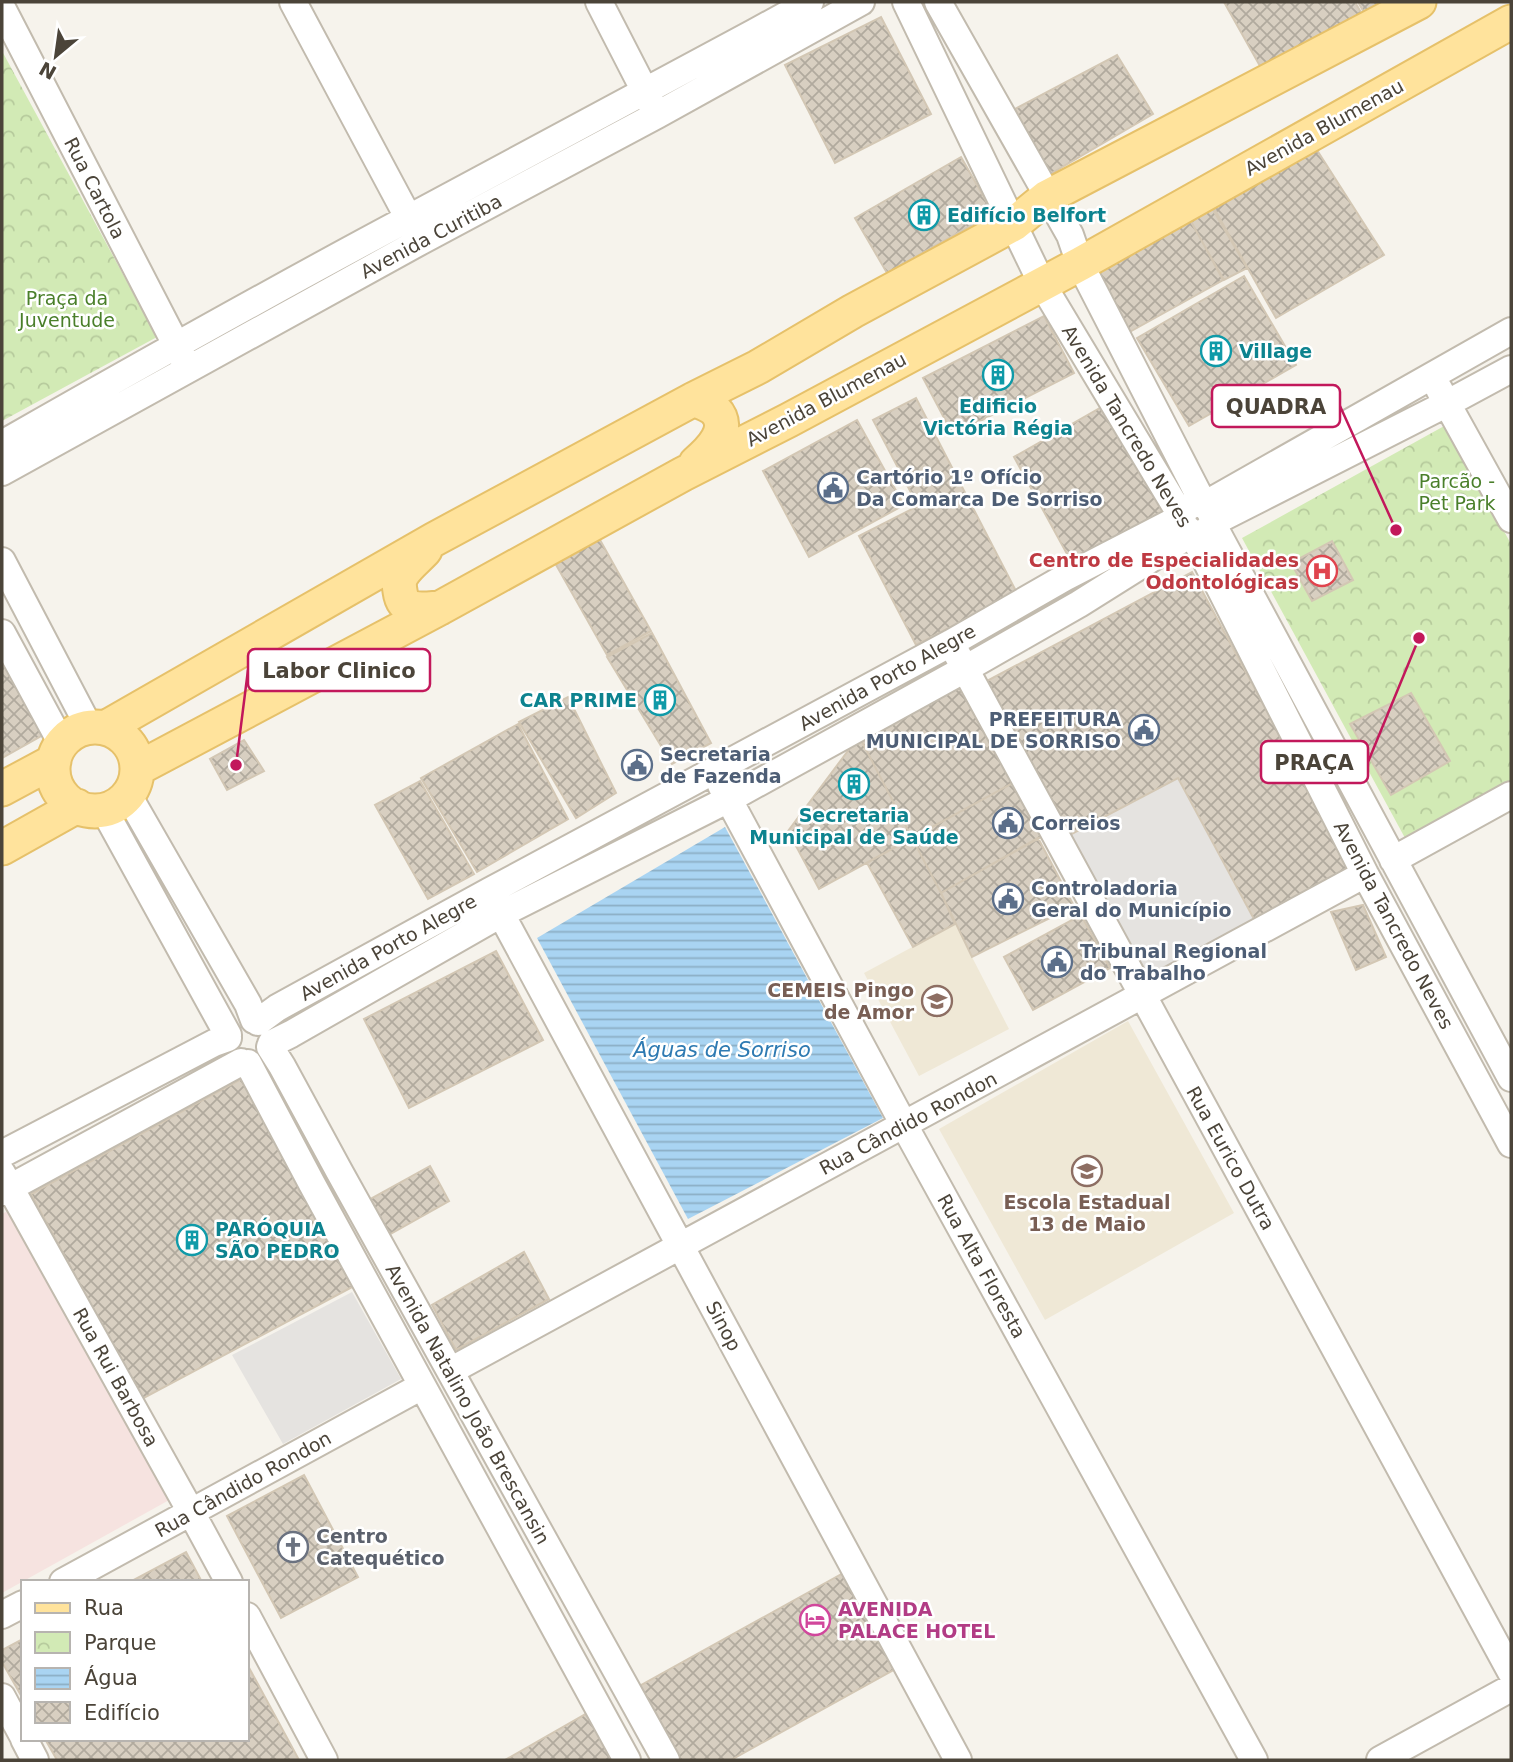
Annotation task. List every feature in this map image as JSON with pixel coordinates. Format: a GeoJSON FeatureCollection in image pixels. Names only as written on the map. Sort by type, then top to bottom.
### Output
{"type":"FeatureCollection","features":[{"type":"Feature","properties":{"kind":"main road"},"geometry":{"type":"LineString","coordinates":[[2,789],[78,740],[433,540],[758,367],[853,311],[1014,224],[1047,197],[1419,2]]}},
{"type":"Feature","properties":{"kind":"main road","name":"Avenida Blumenau"},"geometry":{"type":"LineString","coordinates":[[2,848],[112,795],[440,608],[684,474],[789,421],[1042,285],[1511,22]]}},
{"type":"Feature","properties":{"kind":"main road"},"geometry":{"type":"LineString","coordinates":[[684,474],[709,452],[722,432],[722,425],[715,410],[694,399]]}},
{"type":"Feature","properties":{"kind":"main road"},"geometry":{"type":"LineString","coordinates":[[433,540],[401,576],[400,594],[403,604],[414,610],[440,608]]}},
{"type":"Feature","properties":{"kind":"main road"},"geometry":{"type":"LineString","coordinates":[[118,734],[129,743],[135,756],[112,795],[66,798],[58,786],[54,775],[78,740],[118,734]]}},
{"type":"Feature","properties":{"kind":"street"},"geometry":{"type":"LineString","coordinates":[[293,2],[415,229]]}},
{"type":"Feature","properties":{"kind":"street"},"geometry":{"type":"LineString","coordinates":[[598,2],[652,104]]}},
{"type":"Feature","properties":{"kind":"street","name":"Avenida Curitiba"},"geometry":{"type":"LineString","coordinates":[[652,104],[810,2]]}},
{"type":"Feature","properties":{"kind":"street","name":"Avenida Curitiba"},"geometry":{"type":"LineString","coordinates":[[2,444],[182,357],[415,229],[652,104],[861,2]]}},
{"type":"Feature","properties":{"kind":"street","name":"Avenida Tancredo Neves"},"geometry":{"type":"LineString","coordinates":[[906,2],[1042,285],[1197,519],[1393,860],[1511,1078]]}},
{"type":"Feature","properties":{"kind":"street","name":"Avenida Tancredo Neves"},"geometry":{"type":"LineString","coordinates":[[938,2],[1070,235],[1080,264],[1197,519],[1365,874],[1511,1144]]}},
{"type":"Feature","properties":{"kind":"street","name":"Rua Cartola"},"geometry":{"type":"LineString","coordinates":[[2,8],[182,357]]}},
{"type":"Feature","properties":{"kind":"street","name":"Avenida Porto Alegre"},"geometry":{"type":"LineString","coordinates":[[263,1033],[277,1008],[495,903],[729,799],[965,669],[1079,604],[1197,519],[1431,376],[1511,331]]}},
{"type":"Feature","properties":{"kind":"street","name":"Avenida Curitiba"},"geometry":{"type":"LineString","coordinates":[[2,472],[182,357]]}},
{"type":"Feature","properties":{"kind":"street","name":"Avenida Porto Alegre"},"geometry":{"type":"LineString","coordinates":[[495,903],[713,771],[951,643],[1064,578],[1448,403],[1511,369]]}},
{"type":"Feature","properties":{"kind":"street"},"geometry":{"type":"LineString","coordinates":[[1431,376],[1511,519]]}},
{"type":"Feature","properties":{"kind":"street"},"geometry":{"type":"LineString","coordinates":[[2,561],[78,740]]}},
{"type":"Feature","properties":{"kind":"street"},"geometry":{"type":"LineString","coordinates":[[1064,578],[1079,604]]}},
{"type":"Feature","properties":{"kind":"street"},"geometry":{"type":"LineString","coordinates":[[2,633],[78,740]]}},
{"type":"Feature","properties":{"kind":"street","name":"Rua Eurico Dutra"},"geometry":{"type":"LineString","coordinates":[[951,643],[1511,1672]]}},
{"type":"Feature","properties":{"kind":"street","name":"Rua Alta Floresta"},"geometry":{"type":"LineString","coordinates":[[713,771],[904,1125],[1254,1760]]}},
{"type":"Feature","properties":{"kind":"street"},"geometry":{"type":"LineString","coordinates":[[112,795],[228,1036],[228,1048],[231,1054],[245,1063]]}},
{"type":"Feature","properties":{"kind":"street","name":"Avenida Natalino João Brescansin"},"geometry":{"type":"LineString","coordinates":[[112,795],[248,1004],[666,1760]]}},
{"type":"Feature","properties":{"kind":"street"},"geometry":{"type":"LineString","coordinates":[[1393,860],[1511,795]]}},
{"type":"Feature","properties":{"kind":"street","name":"Rua Cândido Rondon"},"geometry":{"type":"LineString","coordinates":[[450,1371],[1365,874]]}},
{"type":"Feature","properties":{"kind":"street","name":"Sinop"},"geometry":{"type":"LineString","coordinates":[[495,903],[958,1760]]}},
{"type":"Feature","properties":{"kind":"street"},"geometry":{"type":"LineString","coordinates":[[2,1154],[228,1036],[241,1021],[263,1033],[268,1053],[260,1061],[245,1063],[5,1184]]}},
{"type":"Feature","properties":{"kind":"street","name":"Avenida Natalino João Brescansin"},"geometry":{"type":"LineString","coordinates":[[245,1063],[627,1760]]}},
{"type":"Feature","properties":{"kind":"street","name":"Rua Rui Barbosa"},"geometry":{"type":"LineString","coordinates":[[5,1184],[228,1580]]}},
{"type":"Feature","properties":{"kind":"street","name":"Rua Cândido Rondon"},"geometry":{"type":"LineString","coordinates":[[68,1580],[422,1386]]}},
{"type":"Feature","properties":{"kind":"street"},"geometry":{"type":"LineString","coordinates":[[458,1451],[486,1436]]}},
{"type":"Feature","properties":{"kind":"street"},"geometry":{"type":"LineString","coordinates":[[2,1615],[21,1605]]}},
{"type":"Feature","properties":{"kind":"street"},"geometry":{"type":"LineString","coordinates":[[248,1618],[324,1760]]}},
{"type":"Feature","properties":{"kind":"street"},"geometry":{"type":"LineString","coordinates":[[1380,1760],[1511,1688]]}},
{"type":"Feature","properties":{"kind":"street"},"geometry":{"type":"LineString","coordinates":[[2,1697],[21,1734]]}},
{"type":"Feature","properties":{"kind":"street"},"geometry":{"type":"LineString","coordinates":[[25,1741],[35,1760]]}},
{"type":"Feature","properties":{"kind":"shaded area"},"geometry":{"type":"Polygon","coordinates":[[[1178,778],[1255,921],[1146,980],[1068,836],[1178,778]]]}},
{"type":"Feature","properties":{"kind":"shaded area","name":"CEMEIS Pingo de Amor"},"geometry":{"type":"Polygon","coordinates":[[[955,924],[1009,1029],[919,1076],[864,973],[955,924]]]}},
{"type":"Feature","properties":{"kind":"shaded area","name":"Escola Estadual 13 de Maio"},"geometry":{"type":"Polygon","coordinates":[[[1128,1021],[1234,1213],[1045,1320],[939,1129],[1128,1021]]]}},
{"type":"Feature","properties":{"kind":"shaded area"},"geometry":{"type":"Polygon","coordinates":[[[13,1208],[171,1499],[21,1580],[2,1593],[2,1214],[13,1208]]]}},
{"type":"Feature","properties":{"kind":"shaded area"},"geometry":{"type":"Polygon","coordinates":[[[352,1292],[401,1379],[283,1444],[232,1355],[352,1292]]]}},
{"type":"Feature","properties":{"kind":"green space","name":"Praça da Juventude"},"geometry":{"type":"Polygon","coordinates":[[[2,51],[157,337],[2,421],[2,51]]]}},
{"type":"Feature","properties":{"kind":"green space","name":"Parcão - Pet Park"},"geometry":{"type":"Polygon","coordinates":[[[1446,425],[1511,544],[1511,780],[1405,838],[1242,538],[1446,425]]]}},
{"type":"Feature","properties":{"kind":"water","name":"Águas de Sorriso"},"geometry":{"type":"Polygon","coordinates":[[[725,827],[883,1118],[688,1219],[537,938],[725,827]]]}},
{"type":"Feature","properties":{"kind":"building"},"geometry":{"type":"Polygon","coordinates":[[[1224,2],[1355,2],[1366,21],[1265,75],[1224,2]]]}},
{"type":"Feature","properties":{"kind":"building"},"geometry":{"type":"Polygon","coordinates":[[[1358,2],[1404,2],[1369,21],[1358,2]]]}},
{"type":"Feature","properties":{"kind":"building"},"geometry":{"type":"Polygon","coordinates":[[[881,17],[931,114],[835,163],[785,65],[881,17]]]}},
{"type":"Feature","properties":{"kind":"building"},"geometry":{"type":"Polygon","coordinates":[[[1117,55],[1153,114],[1050,174],[1015,109],[1117,55]]]}},
{"type":"Feature","properties":{"kind":"building"},"geometry":{"type":"Polygon","coordinates":[[[1315,147],[1384,255],[1276,318],[1211,203],[1315,147]]]}},
{"type":"Feature","properties":{"kind":"building","name":"Edifício Belfort"},"geometry":{"type":"Polygon","coordinates":[[[961,157],[993,213],[887,273],[855,218],[961,157]]]}},
{"type":"Feature","properties":{"kind":"building"},"geometry":{"type":"Polygon","coordinates":[[[1209,203],[1247,268],[1224,280],[1187,215],[1209,203]]]}},
{"type":"Feature","properties":{"kind":"building"},"geometry":{"type":"Polygon","coordinates":[[[1187,214],[1223,280],[1126,334],[1088,266],[1187,214]]]}},
{"type":"Feature","properties":{"kind":"building","name":"Village"},"geometry":{"type":"Polygon","coordinates":[[[1244,276],[1296,365],[1189,426],[1137,338],[1244,276]]]}},
{"type":"Feature","properties":{"kind":"building","name":"Edificio Victória Régia"},"geometry":{"type":"Polygon","coordinates":[[[1044,316],[1074,373],[953,435],[923,378],[1044,316]]]}},
{"type":"Feature","properties":{"kind":"building"},"geometry":{"type":"Polygon","coordinates":[[[916,398],[1017,593],[916,645],[859,536],[918,506],[873,420],[916,398]]]}},
{"type":"Feature","properties":{"kind":"building"},"geometry":{"type":"Polygon","coordinates":[[[1105,405],[1169,513],[1073,565],[1014,457],[1105,405]]]}},
{"type":"Feature","properties":{"kind":"building","name":"Cartório 1º Ofício Da Comarca De Sorriso"},"geometry":{"type":"Polygon","coordinates":[[[857,420],[904,505],[809,557],[763,471],[857,420]]]}},
{"type":"Feature","properties":{"kind":"building"},"geometry":{"type":"Polygon","coordinates":[[[595,531],[651,631],[607,655],[551,556],[595,531]]]}},
{"type":"Feature","properties":{"kind":"building","name":"Centro de Especialidades Odontológicas"},"geometry":{"type":"Polygon","coordinates":[[[1332,541],[1353,580],[1312,601],[1291,563],[1332,541]]]}},
{"type":"Feature","properties":{"kind":"building","name":"PREFEITURA MUNICIPAL DE SORRISO"},"geometry":{"type":"Polygon","coordinates":[[[1192,572],[1352,869],[1255,921],[1178,778],[1068,836],[985,682],[1192,572]]]}},
{"type":"Feature","properties":{"kind":"building","name":"CAR PRIME"},"geometry":{"type":"Polygon","coordinates":[[[652,633],[711,743],[672,764],[607,657],[652,633]]]}},
{"type":"Feature","properties":{"kind":"building"},"geometry":{"type":"Polygon","coordinates":[[[2,641],[50,731],[2,758],[2,641]]]}},
{"type":"Feature","properties":{"kind":"building"},"geometry":{"type":"Polygon","coordinates":[[[966,679],[1020,779],[912,838],[859,736],[966,679]]]}},
{"type":"Feature","properties":{"kind":"building"},"geometry":{"type":"Polygon","coordinates":[[[1411,693],[1450,761],[1391,795],[1350,724],[1411,693]]]}},
{"type":"Feature","properties":{"kind":"building"},"geometry":{"type":"Polygon","coordinates":[[[568,697],[616,793],[576,818],[519,722],[568,697]]]}},
{"type":"Feature","properties":{"kind":"building"},"geometry":{"type":"Polygon","coordinates":[[[518,724],[568,819],[477,872],[421,778],[518,724]]]}},
{"type":"Feature","properties":{"kind":"building","name":"Secretaria Municipal de Saúde"},"geometry":{"type":"Polygon","coordinates":[[[859,736],[912,838],[819,889],[788,831],[859,736]]]}},
{"type":"Feature","properties":{"kind":"building"},"geometry":{"type":"Polygon","coordinates":[[[244,740],[264,771],[227,790],[210,759],[244,740]]]}},
{"type":"Feature","properties":{"kind":"building"},"geometry":{"type":"Polygon","coordinates":[[[1020,779],[1050,832],[941,893],[912,838],[1020,779]]]}},
{"type":"Feature","properties":{"kind":"building"},"geometry":{"type":"Polygon","coordinates":[[[420,781],[474,874],[428,899],[375,805],[420,781]]]}},
{"type":"Feature","properties":{"kind":"building","name":"Secretaria Municipal de Saúde"},"geometry":{"type":"Polygon","coordinates":[[[912,838],[955,924],[913,947],[867,863],[912,838]]]}},
{"type":"Feature","properties":{"kind":"building","name":"Controladoria Geral do Município"},"geometry":{"type":"Polygon","coordinates":[[[1038,838],[1074,906],[972,957],[941,893],[1038,838]]]}},
{"type":"Feature","properties":{"kind":"building"},"geometry":{"type":"Polygon","coordinates":[[[1363,905],[1386,957],[1356,970],[1331,912],[1363,905]]]}},
{"type":"Feature","properties":{"kind":"building","name":"Tribunal Regional do Trabalho"},"geometry":{"type":"Polygon","coordinates":[[[1081,915],[1110,968],[1033,1010],[1004,957],[1081,915]]]}},
{"type":"Feature","properties":{"kind":"building"},"geometry":{"type":"Polygon","coordinates":[[[496,951],[543,1040],[409,1108],[364,1019],[496,951]]]}},
{"type":"Feature","properties":{"kind":"building","name":"PARÓQUIA SÃO PEDRO"},"geometry":{"type":"Polygon","coordinates":[[[241,1079],[354,1286],[142,1399],[31,1194],[241,1079]]]}},
{"type":"Feature","properties":{"kind":"building"},"geometry":{"type":"Polygon","coordinates":[[[430,1166],[449,1201],[387,1236],[367,1201],[430,1166]]]}},
{"type":"Feature","properties":{"kind":"building"},"geometry":{"type":"Polygon","coordinates":[[[524,1252],[549,1299],[456,1350],[432,1305],[524,1252]]]}},
{"type":"Feature","properties":{"kind":"building","name":"Centro Catequético"},"geometry":{"type":"Polygon","coordinates":[[[304,1475],[358,1577],[281,1618],[227,1516],[304,1475]]]}},
{"type":"Feature","properties":{"kind":"building"},"geometry":{"type":"Polygon","coordinates":[[[186,1552],[201,1580],[134,1580],[186,1552]]]}},
{"type":"Feature","properties":{"kind":"building","name":"AVENIDA PALACE HOTEL"},"geometry":{"type":"Polygon","coordinates":[[[845,1572],[897,1668],[731,1760],[674,1760],[636,1688],[845,1572]]]}},
{"type":"Feature","properties":{"kind":"building"},"geometry":{"type":"Polygon","coordinates":[[[21,1640],[21,1695],[2,1662],[2,1650],[21,1640]]]}},
{"type":"Feature","properties":{"kind":"building"},"geometry":{"type":"Polygon","coordinates":[[[248,1666],[299,1760],[57,1760],[46,1741],[248,1741],[248,1666]]]}},
{"type":"Feature","properties":{"kind":"building"},"geometry":{"type":"Polygon","coordinates":[[[591,1711],[616,1760],[505,1760],[591,1711]]]}},
{"type":"Feature","properties":{"kind":"place","name":"Edifício Belfort"},"geometry":{"type":"Point","coordinates":[924,215]}},
{"type":"Feature","properties":{"kind":"place","name":"Village"},"geometry":{"type":"Point","coordinates":[1216,351]}},
{"type":"Feature","properties":{"kind":"place","name":"Edificio Victória Régia"},"geometry":{"type":"Point","coordinates":[998,375]}},
{"type":"Feature","properties":{"kind":"place","name":"Cartório 1º Ofício Da Comarca De Sorriso"},"geometry":{"type":"Point","coordinates":[833,488]}},
{"type":"Feature","properties":{"kind":"place","name":"QUADRA"},"geometry":{"type":"Point","coordinates":[1396,530]}},
{"type":"Feature","properties":{"kind":"place","name":"Centro de Especialidades Odontológicas"},"geometry":{"type":"Point","coordinates":[1322,571]}},
{"type":"Feature","properties":{"kind":"place","name":"PRAÇA"},"geometry":{"type":"Point","coordinates":[1419,638]}},
{"type":"Feature","properties":{"kind":"place","name":"CAR PRIME"},"geometry":{"type":"Point","coordinates":[660,700]}},
{"type":"Feature","properties":{"kind":"place","name":"PREFEITURA MUNICIPAL DE SORRISO"},"geometry":{"type":"Point","coordinates":[1144,730]}},
{"type":"Feature","properties":{"kind":"place","name":"Labor Clinico"},"geometry":{"type":"Point","coordinates":[236,765]}},
{"type":"Feature","properties":{"kind":"place","name":"Secretaria de Fazenda"},"geometry":{"type":"Point","coordinates":[637,765]}},
{"type":"Feature","properties":{"kind":"place","name":"Secretaria Municipal de Saúde"},"geometry":{"type":"Point","coordinates":[854,784]}},
{"type":"Feature","properties":{"kind":"place","name":"Correios"},"geometry":{"type":"Point","coordinates":[1008,823]}},
{"type":"Feature","properties":{"kind":"place","name":"Controladoria Geral do Município"},"geometry":{"type":"Point","coordinates":[1008,899]}},
{"type":"Feature","properties":{"kind":"place","name":"Tribunal Regional do Trabalho"},"geometry":{"type":"Point","coordinates":[1057,962]}},
{"type":"Feature","properties":{"kind":"place","name":"CEMEIS Pingo de Amor"},"geometry":{"type":"Point","coordinates":[937,1001]}},
{"type":"Feature","properties":{"kind":"place","name":"Escola Estadual 13 de Maio"},"geometry":{"type":"Point","coordinates":[1087,1171]}},
{"type":"Feature","properties":{"kind":"place","name":"PARÓQUIA SÃO PEDRO"},"geometry":{"type":"Point","coordinates":[192,1240]}},
{"type":"Feature","properties":{"kind":"place","name":"Centro Catequético"},"geometry":{"type":"Point","coordinates":[293,1547]}},
{"type":"Feature","properties":{"kind":"place","name":"AVENIDA PALACE HOTEL"},"geometry":{"type":"Point","coordinates":[815,1620]}}]}
